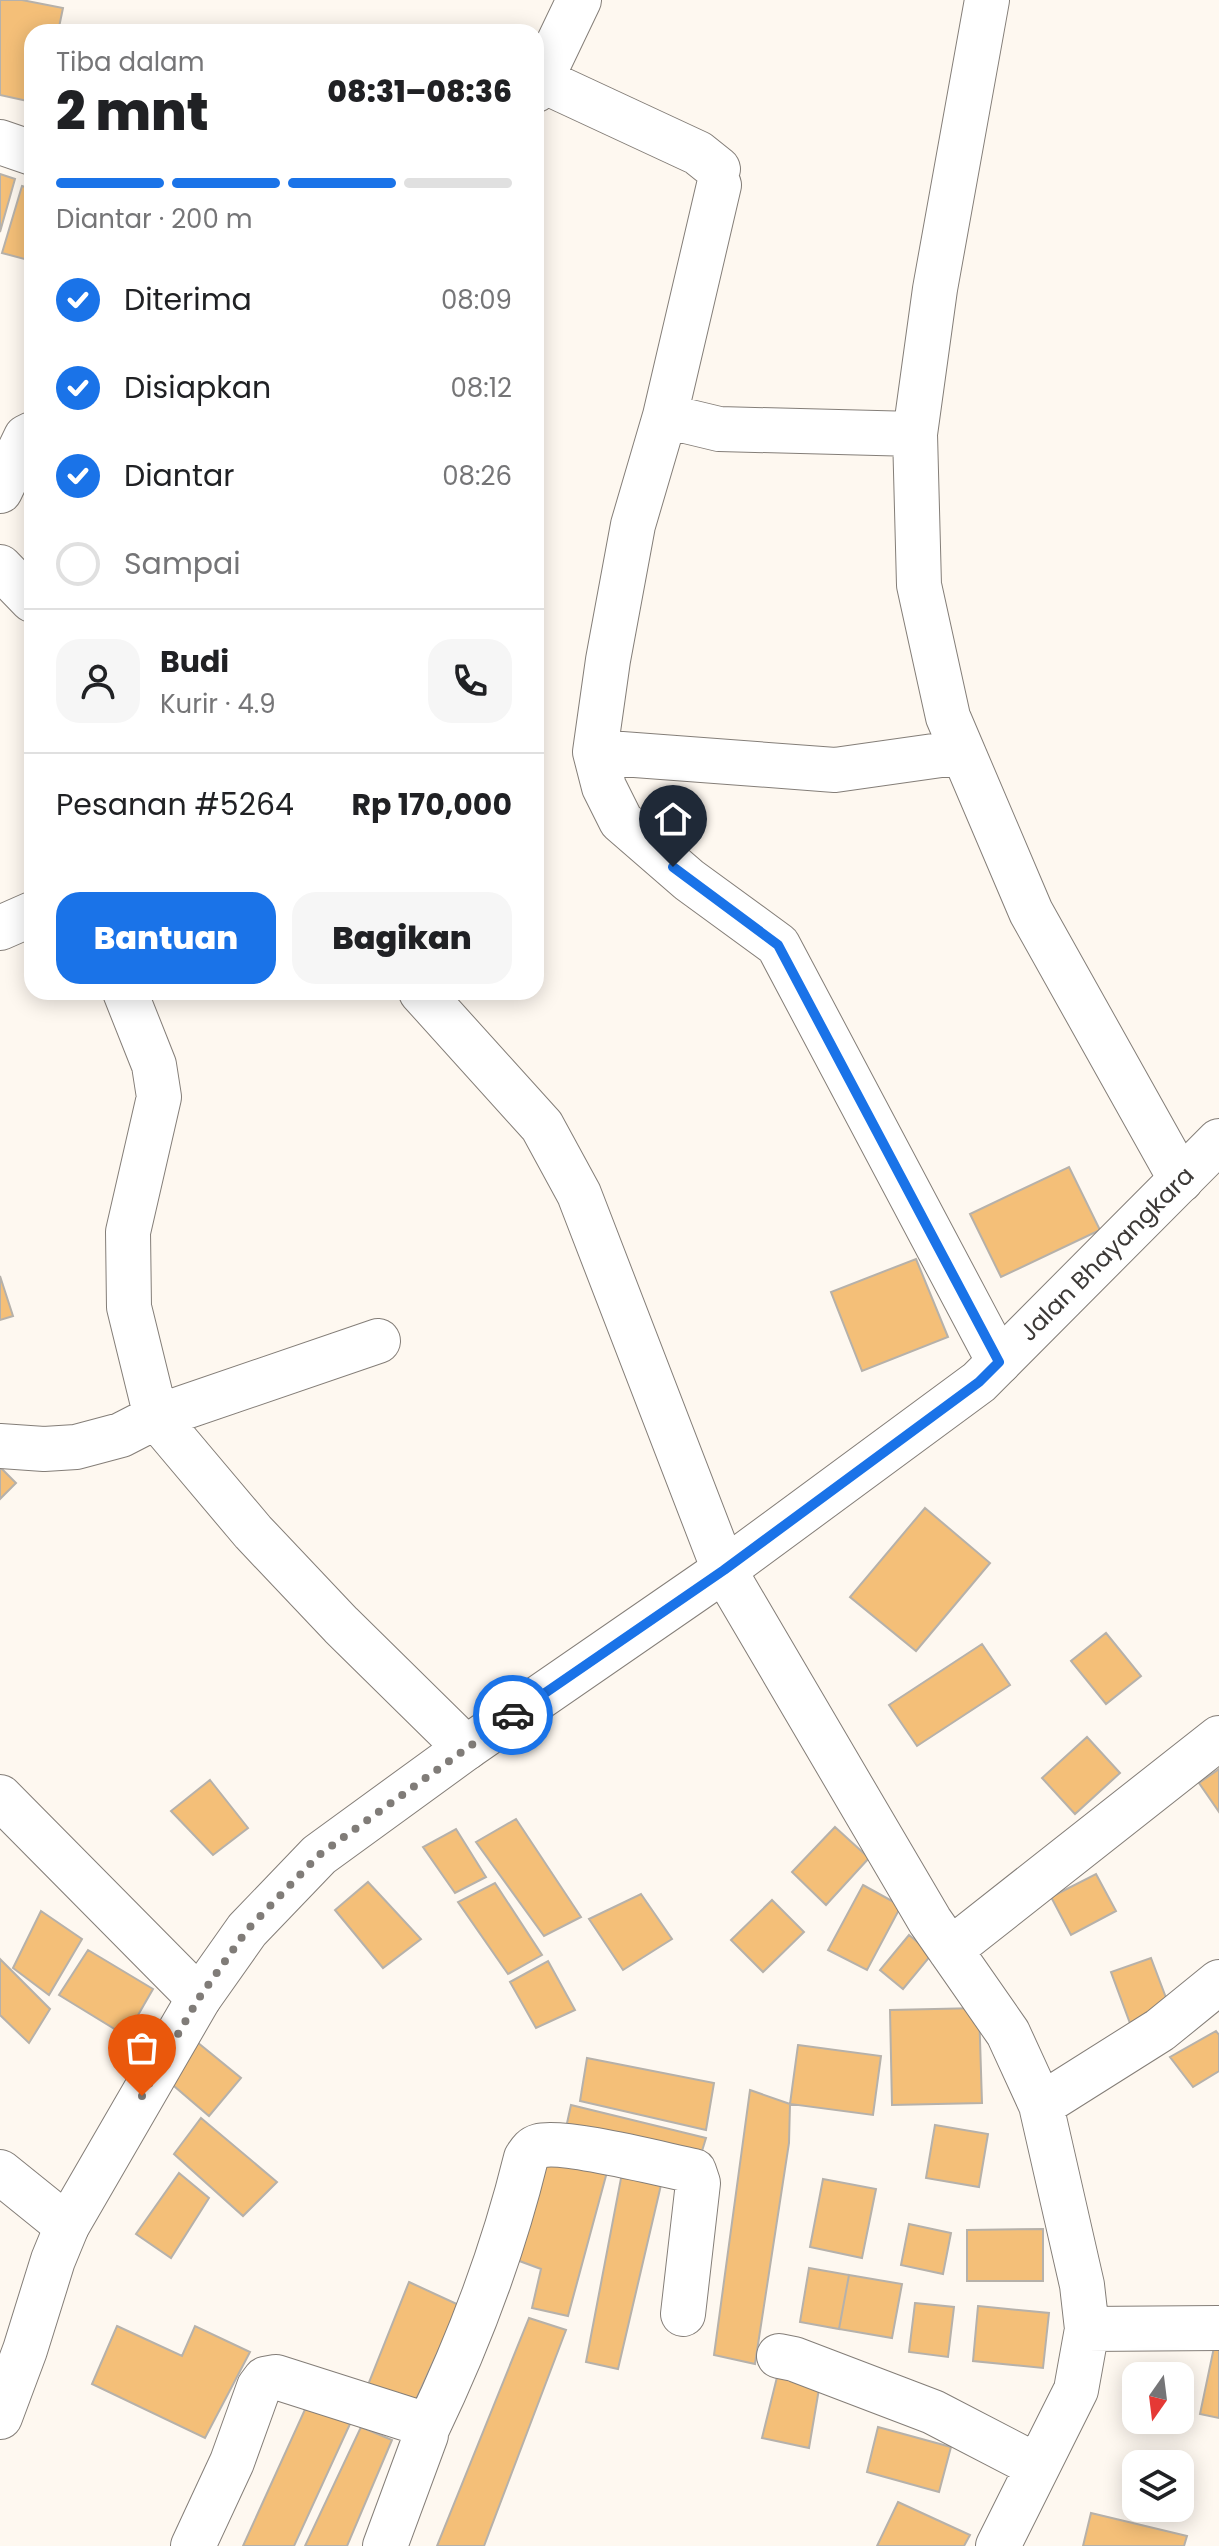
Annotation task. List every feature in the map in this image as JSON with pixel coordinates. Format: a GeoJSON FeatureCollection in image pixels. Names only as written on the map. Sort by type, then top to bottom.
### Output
{"type":"FeatureCollection","features":[{"type":"Feature","properties":{"kind":"street"},"geometry":{"type":"LineString","coordinates":[[544,74],[579,0]]}},
{"type":"Feature","properties":{"kind":"street"},"geometry":{"type":"LineString","coordinates":[[987,0],[935,289],[915,434],[919,585],[948,717],[1031,912],[1181,1180]]}},
{"type":"Feature","properties":{"kind":"street"},"geometry":{"type":"LineString","coordinates":[[544,87],[698,153],[719,177],[665,416],[633,525],[595,752],[604,787],[621,821],[689,880],[778,945],[999,1362]]}},
{"type":"Feature","properties":{"kind":"street"},"geometry":{"type":"LineString","coordinates":[[0,142],[24,150]]}},
{"type":"Feature","properties":{"kind":"street"},"geometry":{"type":"LineString","coordinates":[[665,416],[719,429],[915,434]]}},
{"type":"Feature","properties":{"kind":"street"},"geometry":{"type":"LineString","coordinates":[[0,491],[24,441]]}},
{"type":"Feature","properties":{"kind":"street"},"geometry":{"type":"LineString","coordinates":[[0,567],[24,592]]}},
{"type":"Feature","properties":{"kind":"street"},"geometry":{"type":"LineString","coordinates":[[595,752],[835,770],[962,752]]}},
{"type":"Feature","properties":{"kind":"street"},"geometry":{"type":"LineString","coordinates":[[0,928],[24,918]]}},
{"type":"Feature","properties":{"kind":"street"},"geometry":{"type":"LineString","coordinates":[[128,1000],[154,1065],[159,1097],[128,1232],[129,1307],[156,1417],[253,1532],[341,1625],[466,1748]]}},
{"type":"Feature","properties":{"kind":"street"},"geometry":{"type":"LineString","coordinates":[[428,1000],[542,1126],[579,1194],[724,1570],[930,1921],[1008,2033],[1041,2105],[1082,2285],[1087,2329],[1076,2390],[998,2546]]}},
{"type":"Feature","properties":{"kind":"street","name":"Jalan Bhayangkara"},"geometry":{"type":"LineString","coordinates":[[0,2417],[67,2226],[199,1998],[247,1930],[319,1855],[466,1748],[724,1570],[979,1382],[1219,1141]]}},
{"type":"Feature","properties":{"kind":"street"},"geometry":{"type":"LineString","coordinates":[[0,1446],[44,1449],[76,1447],[121,1435],[156,1417],[378,1341]]}},
{"type":"Feature","properties":{"kind":"street"},"geometry":{"type":"LineString","coordinates":[[950,1950],[1219,1738]]}},
{"type":"Feature","properties":{"kind":"street"},"geometry":{"type":"LineString","coordinates":[[1,1801],[199,1998]]}},
{"type":"Feature","properties":{"kind":"street"},"geometry":{"type":"LineString","coordinates":[[1041,2105],[1160,2030],[1219,1982]]}},
{"type":"Feature","properties":{"kind":"street"},"geometry":{"type":"LineString","coordinates":[[385,2546],[426,2431],[501,2249],[526,2158],[532,2149],[542,2145],[578,2148],[694,2171],[698,2183],[683,2314]]}},
{"type":"Feature","properties":{"kind":"street"},"geometry":{"type":"LineString","coordinates":[[0,2172],[67,2226]]}},
{"type":"Feature","properties":{"kind":"street"},"geometry":{"type":"LineString","coordinates":[[1087,2329],[1219,2328]]}},
{"type":"Feature","properties":{"kind":"street"},"geometry":{"type":"LineString","coordinates":[[779,2356],[933,2412],[1037,2466]]}},
{"type":"Feature","properties":{"kind":"street"},"geometry":{"type":"LineString","coordinates":[[193,2546],[232,2462],[259,2387],[265,2379],[276,2377],[414,2421],[426,2431]]}},
{"type":"Feature","properties":{"kind":"building"},"geometry":{"type":"Polygon","coordinates":[[[0,0],[22,0],[63,8],[60,24],[24,24],[24,100],[0,95],[0,0]]]}},
{"type":"Feature","properties":{"kind":"building"},"geometry":{"type":"Polygon","coordinates":[[[0,174],[15,179],[0,232],[0,174]]]}},
{"type":"Feature","properties":{"kind":"building"},"geometry":{"type":"Polygon","coordinates":[[[22,186],[24,187],[24,259],[2,253],[22,186]]]}},
{"type":"Feature","properties":{"kind":"building"},"geometry":{"type":"Polygon","coordinates":[[[1069,1167],[1100,1230],[1001,1277],[970,1214],[1069,1167]]]}},
{"type":"Feature","properties":{"kind":"building"},"geometry":{"type":"Polygon","coordinates":[[[916,1259],[948,1337],[862,1371],[831,1292],[916,1259]]]}},
{"type":"Feature","properties":{"kind":"building"},"geometry":{"type":"Polygon","coordinates":[[[0,1276],[13,1316],[0,1320],[0,1276]]]}},
{"type":"Feature","properties":{"kind":"building"},"geometry":{"type":"Polygon","coordinates":[[[0,1467],[16,1483],[0,1499],[0,1467]]]}},
{"type":"Feature","properties":{"kind":"building"},"geometry":{"type":"Polygon","coordinates":[[[925,1508],[990,1563],[916,1651],[850,1597],[925,1508]]]}},
{"type":"Feature","properties":{"kind":"building"},"geometry":{"type":"Polygon","coordinates":[[[1106,1633],[1141,1676],[1106,1704],[1071,1661],[1106,1633]]]}},
{"type":"Feature","properties":{"kind":"building"},"geometry":{"type":"Polygon","coordinates":[[[982,1644],[1010,1685],[917,1746],[889,1705],[982,1644]]]}},
{"type":"Feature","properties":{"kind":"building"},"geometry":{"type":"Polygon","coordinates":[[[1087,1737],[1120,1773],[1075,1814],[1042,1778],[1087,1737]]]}},
{"type":"Feature","properties":{"kind":"building"},"geometry":{"type":"Polygon","coordinates":[[[1219,1769],[1219,1812],[1199,1783],[1219,1769]]]}},
{"type":"Feature","properties":{"kind":"building"},"geometry":{"type":"Polygon","coordinates":[[[210,1780],[248,1828],[213,1855],[171,1811],[210,1780]]]}},
{"type":"Feature","properties":{"kind":"building"},"geometry":{"type":"Polygon","coordinates":[[[516,1819],[581,1917],[544,1936],[476,1842],[516,1819]]]}},
{"type":"Feature","properties":{"kind":"building"},"geometry":{"type":"Polygon","coordinates":[[[835,1827],[869,1858],[826,1905],[792,1872],[835,1827]]]}},
{"type":"Feature","properties":{"kind":"building"},"geometry":{"type":"Polygon","coordinates":[[[456,1829],[486,1877],[455,1893],[423,1847],[456,1829]]]}},
{"type":"Feature","properties":{"kind":"building"},"geometry":{"type":"Polygon","coordinates":[[[1096,1874],[1116,1911],[1071,1935],[1051,1897],[1096,1874]]]}},
{"type":"Feature","properties":{"kind":"building"},"geometry":{"type":"Polygon","coordinates":[[[368,1882],[421,1939],[383,1968],[335,1910],[368,1882]]]}},
{"type":"Feature","properties":{"kind":"building"},"geometry":{"type":"Polygon","coordinates":[[[495,1883],[542,1955],[508,1974],[458,1902],[495,1883]]]}},
{"type":"Feature","properties":{"kind":"building"},"geometry":{"type":"Polygon","coordinates":[[[863,1885],[901,1906],[867,1970],[828,1950],[863,1885]]]}},
{"type":"Feature","properties":{"kind":"building"},"geometry":{"type":"Polygon","coordinates":[[[641,1894],[672,1939],[623,1970],[589,1919],[641,1894]]]}},
{"type":"Feature","properties":{"kind":"building"},"geometry":{"type":"Polygon","coordinates":[[[772,1900],[804,1932],[763,1972],[731,1940],[772,1900]]]}},
{"type":"Feature","properties":{"kind":"building"},"geometry":{"type":"Polygon","coordinates":[[[41,1911],[82,1939],[49,1995],[13,1968],[41,1911]]]}},
{"type":"Feature","properties":{"kind":"building"},"geometry":{"type":"Polygon","coordinates":[[[909,1935],[932,1954],[903,1989],[880,1970],[909,1935]]]}},
{"type":"Feature","properties":{"kind":"building"},"geometry":{"type":"Polygon","coordinates":[[[88,1950],[153,1989],[126,2036],[59,1995],[88,1950]]]}},
{"type":"Feature","properties":{"kind":"building"},"geometry":{"type":"Polygon","coordinates":[[[1151,1958],[1171,2011],[1131,2026],[1111,1972],[1151,1958]]]}},
{"type":"Feature","properties":{"kind":"building"},"geometry":{"type":"Polygon","coordinates":[[[0,1959],[50,2009],[29,2043],[0,2015],[0,1959]]]}},
{"type":"Feature","properties":{"kind":"building"},"geometry":{"type":"Polygon","coordinates":[[[548,1961],[575,2010],[536,2028],[510,1982],[548,1961]]]}},
{"type":"Feature","properties":{"kind":"building"},"geometry":{"type":"Polygon","coordinates":[[[979,2008],[982,2103],[892,2105],[890,2010],[979,2008]]]}},
{"type":"Feature","properties":{"kind":"building"},"geometry":{"type":"Polygon","coordinates":[[[1216,2031],[1219,2035],[1219,2071],[1193,2087],[1170,2057],[1216,2031]]]}},
{"type":"Feature","properties":{"kind":"building"},"geometry":{"type":"Polygon","coordinates":[[[197,2042],[241,2078],[209,2116],[167,2080],[197,2042]]]}},
{"type":"Feature","properties":{"kind":"building"},"geometry":{"type":"Polygon","coordinates":[[[798,2045],[881,2056],[873,2115],[790,2104],[798,2045]]]}},
{"type":"Feature","properties":{"kind":"building"},"geometry":{"type":"Polygon","coordinates":[[[587,2058],[714,2083],[706,2130],[580,2101],[587,2058]]]}},
{"type":"Feature","properties":{"kind":"building"},"geometry":{"type":"Polygon","coordinates":[[[750,2090],[790,2104],[789,2143],[755,2364],[714,2355],[750,2090]]]}},
{"type":"Feature","properties":{"kind":"building"},"geometry":{"type":"Polygon","coordinates":[[[571,2105],[706,2138],[698,2164],[564,2137],[571,2105]]]}},
{"type":"Feature","properties":{"kind":"building"},"geometry":{"type":"Polygon","coordinates":[[[201,2118],[277,2182],[243,2216],[174,2154],[201,2118]]]}},
{"type":"Feature","properties":{"kind":"building"},"geometry":{"type":"Polygon","coordinates":[[[935,2125],[988,2134],[979,2187],[926,2178],[935,2125]]]}},
{"type":"Feature","properties":{"kind":"building"},"geometry":{"type":"Polygon","coordinates":[[[537,2154],[607,2172],[568,2316],[532,2308],[541,2269],[514,2259],[537,2154]]]}},
{"type":"Feature","properties":{"kind":"building"},"geometry":{"type":"Polygon","coordinates":[[[179,2173],[209,2198],[171,2258],[136,2234],[179,2173]]]}},
{"type":"Feature","properties":{"kind":"building"},"geometry":{"type":"Polygon","coordinates":[[[622,2173],[661,2185],[618,2369],[586,2362],[622,2173]]]}},
{"type":"Feature","properties":{"kind":"building"},"geometry":{"type":"Polygon","coordinates":[[[823,2179],[876,2189],[862,2258],[810,2247],[823,2179]]]}},
{"type":"Feature","properties":{"kind":"building"},"geometry":{"type":"Polygon","coordinates":[[[909,2224],[951,2233],[943,2274],[901,2265],[909,2224]]]}},
{"type":"Feature","properties":{"kind":"building"},"geometry":{"type":"Polygon","coordinates":[[[1043,2229],[1043,2281],[967,2281],[967,2230],[1043,2229]]]}},
{"type":"Feature","properties":{"kind":"building"},"geometry":{"type":"Polygon","coordinates":[[[809,2268],[849,2275],[839,2329],[800,2322],[809,2268]]]}},
{"type":"Feature","properties":{"kind":"building"},"geometry":{"type":"Polygon","coordinates":[[[849,2275],[902,2284],[892,2338],[839,2329],[849,2275]]]}},
{"type":"Feature","properties":{"kind":"building"},"geometry":{"type":"Polygon","coordinates":[[[409,2282],[459,2305],[414,2404],[368,2385],[409,2282]]]}},
{"type":"Feature","properties":{"kind":"building"},"geometry":{"type":"Polygon","coordinates":[[[915,2303],[954,2307],[948,2357],[909,2352],[915,2303]]]}},
{"type":"Feature","properties":{"kind":"building"},"geometry":{"type":"Polygon","coordinates":[[[978,2306],[1049,2313],[1043,2368],[973,2361],[978,2306]]]}},
{"type":"Feature","properties":{"kind":"building"},"geometry":{"type":"Polygon","coordinates":[[[529,2318],[566,2330],[484,2546],[437,2546],[529,2318]]]}},
{"type":"Feature","properties":{"kind":"building"},"geometry":{"type":"Polygon","coordinates":[[[117,2326],[182,2356],[195,2326],[250,2352],[205,2438],[92,2384],[117,2326]]]}},
{"type":"Feature","properties":{"kind":"building"},"geometry":{"type":"Polygon","coordinates":[[[1219,2333],[1219,2418],[1200,2414],[1219,2333]]]}},
{"type":"Feature","properties":{"kind":"building"},"geometry":{"type":"Polygon","coordinates":[[[780,2365],[821,2377],[809,2448],[762,2438],[780,2365]]]}},
{"type":"Feature","properties":{"kind":"building"},"geometry":{"type":"Polygon","coordinates":[[[307,2405],[350,2424],[294,2546],[243,2546],[307,2405]]]}},
{"type":"Feature","properties":{"kind":"building"},"geometry":{"type":"Polygon","coordinates":[[[361,2427],[392,2440],[347,2546],[305,2546],[361,2427]]]}},
{"type":"Feature","properties":{"kind":"building"},"geometry":{"type":"Polygon","coordinates":[[[878,2427],[951,2447],[939,2492],[867,2472],[878,2427]]]}},
{"type":"Feature","properties":{"kind":"building"},"geometry":{"type":"Polygon","coordinates":[[[898,2502],[970,2535],[964,2546],[877,2546],[898,2502]]]}},
{"type":"Feature","properties":{"kind":"building"},"geometry":{"type":"Polygon","coordinates":[[[1091,2513],[1187,2536],[1184,2546],[1083,2546],[1091,2513]]]}},
{"type":"Feature","properties":{"kind":"way so far"},"geometry":{"type":"LineString","coordinates":[[142,2096],[199,1998],[247,1930],[319,1855],[513,1715]]}},
{"type":"Feature","properties":{"kind":"route"},"geometry":{"type":"LineString","coordinates":[[513,1715],[724,1570],[979,1382],[999,1362],[778,945],[673,867]]}}]}
